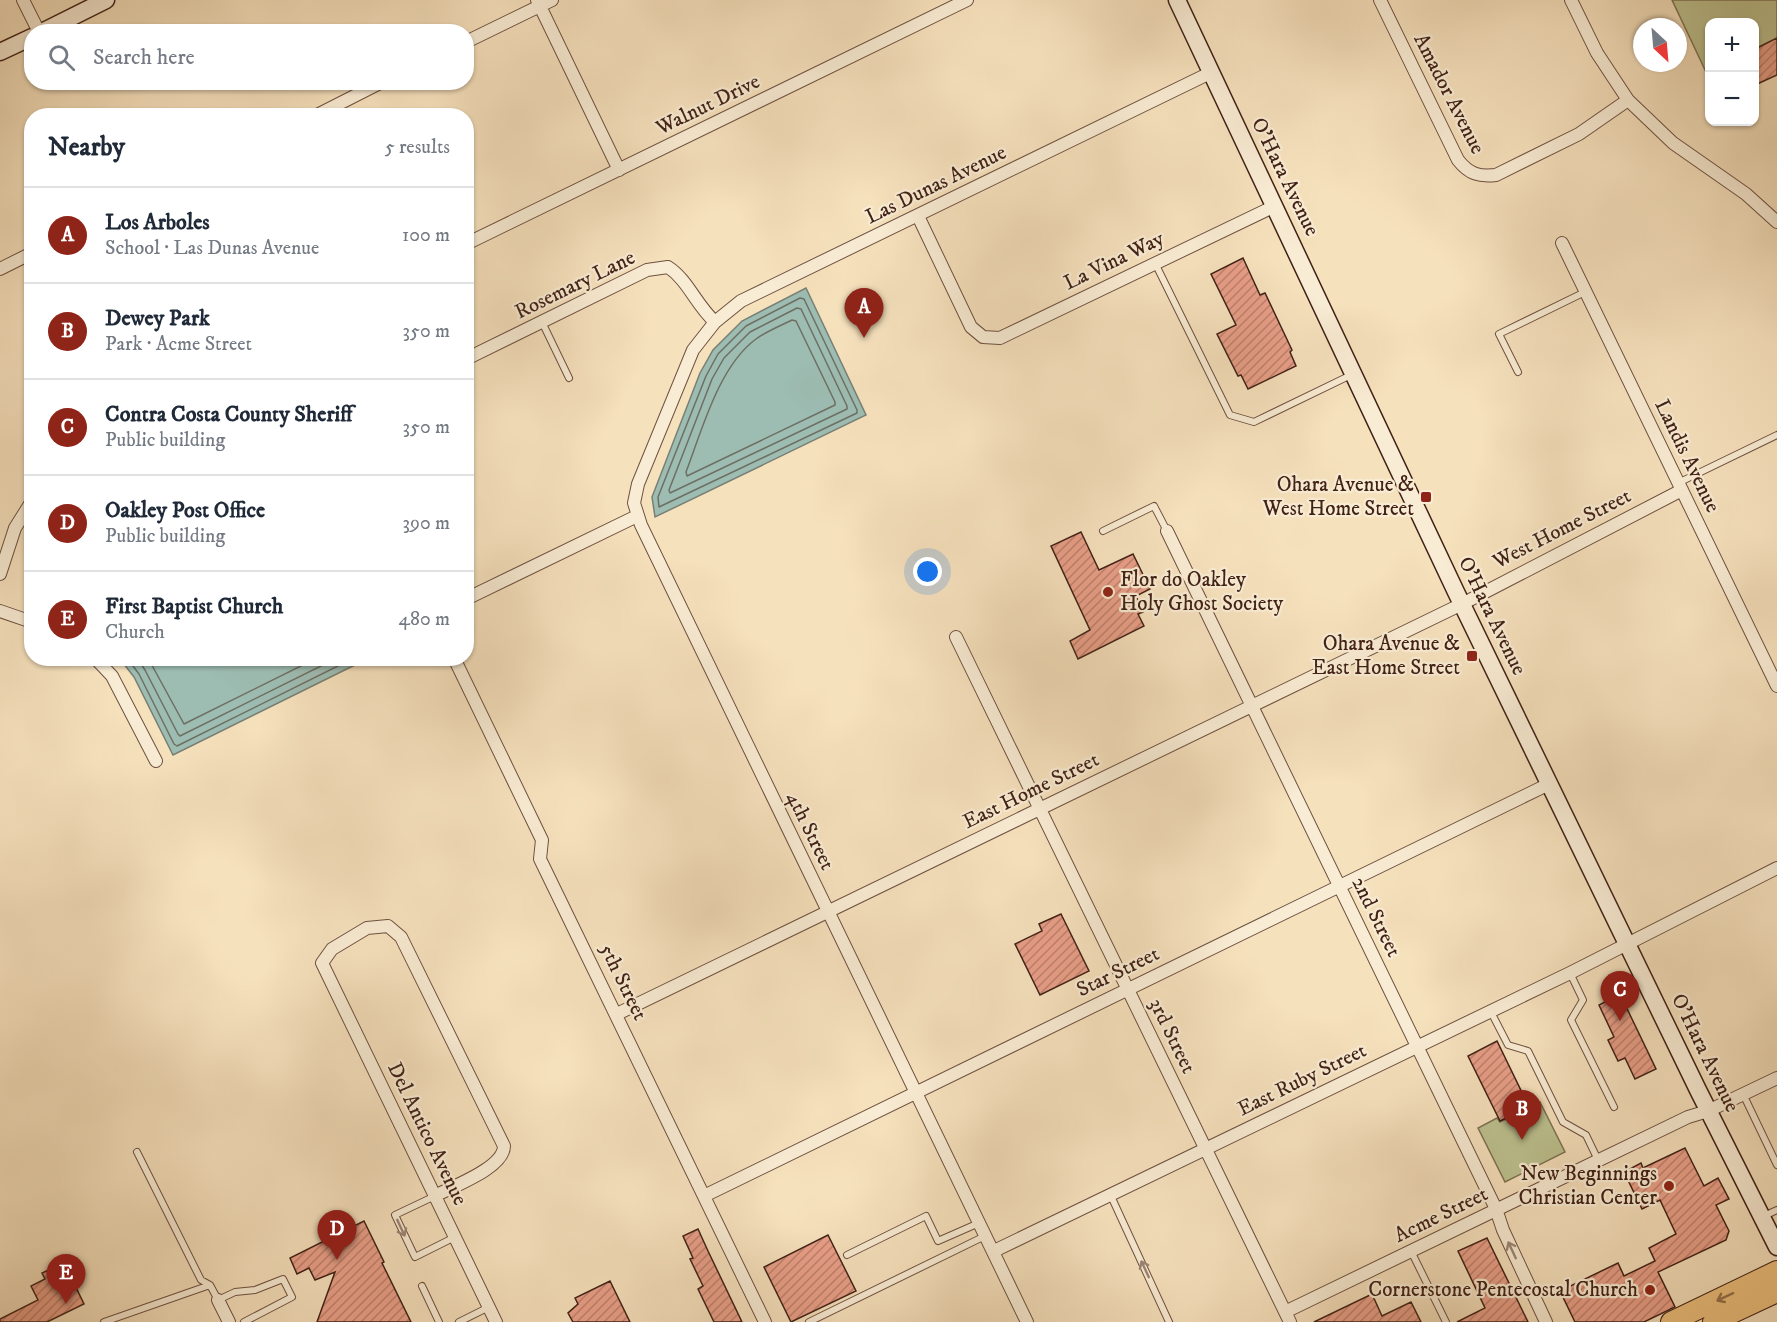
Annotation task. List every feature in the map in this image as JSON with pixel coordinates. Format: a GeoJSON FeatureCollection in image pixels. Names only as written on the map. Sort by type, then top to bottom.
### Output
{"type":"FeatureCollection","features":[{"type":"Feature","properties":{"kind":"main road"},"geometry":{"type":"LineString","coordinates":[[56,24],[106,0]]}},
{"type":"Feature","properties":{"kind":"main road","name":"O'Hara Avenue"},"geometry":{"type":"LineString","coordinates":[[1177,0],[1352,375],[1708,1111],[1769,1213],[1777,1247]]}},
{"type":"Feature","properties":{"kind":"main road"},"geometry":{"type":"LineString","coordinates":[[0,52],[24,41]]}},
{"type":"Feature","properties":{"kind":"main road"},"geometry":{"type":"LineString","coordinates":[[1671,1322],[1777,1271]]}},
{"type":"Feature","properties":{"kind":"main road"},"geometry":{"type":"LineString","coordinates":[[1713,1322],[1777,1292]]}},
{"type":"Feature","properties":{"kind":"street"},"geometry":{"type":"LineString","coordinates":[[23,0],[36,24]]}},
{"type":"Feature","properties":{"kind":"street","name":"Walnut Drive"},"geometry":{"type":"LineString","coordinates":[[474,240],[967,0]]}},
{"type":"Feature","properties":{"kind":"street","name":"Amador Avenue"},"geometry":{"type":"LineString","coordinates":[[1380,0],[1458,160],[1464,168],[1474,174],[1496,175],[1579,135],[1628,100]]}},
{"type":"Feature","properties":{"kind":"street"},"geometry":{"type":"LineString","coordinates":[[1571,0],[1597,53],[1628,100],[1673,143],[1746,194],[1777,222]]}},
{"type":"Feature","properties":{"kind":"street"},"geometry":{"type":"LineString","coordinates":[[474,38],[543,2],[619,170]]}},
{"type":"Feature","properties":{"kind":"street","name":"Las Dunas Avenue"},"geometry":{"type":"LineString","coordinates":[[693,350],[715,322],[741,301],[1210,74]]}},
{"type":"Feature","properties":{"kind":"street"},"geometry":{"type":"LineString","coordinates":[[331,108],[366,90]]}},
{"type":"Feature","properties":{"kind":"street","name":"La Vina Way"},"geometry":{"type":"LineString","coordinates":[[918,216],[971,327],[983,337],[1000,338],[1275,206]]}},
{"type":"Feature","properties":{"kind":"street","name":"Landis Avenue"},"geometry":{"type":"LineString","coordinates":[[1562,243],[1777,686]]}},
{"type":"Feature","properties":{"kind":"street"},"geometry":{"type":"LineString","coordinates":[[0,269],[24,257]]}},
{"type":"Feature","properties":{"kind":"street","name":"Rosemary Lane"},"geometry":{"type":"LineString","coordinates":[[474,355],[646,270],[668,267],[679,274],[702,310],[715,322]]}},
{"type":"Feature","properties":{"kind":"street","name":"4th Street"},"geometry":{"type":"LineString","coordinates":[[693,350],[638,484],[634,503],[637,516],[1027,1322]]}},
{"type":"Feature","properties":{"kind":"street","name":"West Home Street"},"geometry":{"type":"LineString","coordinates":[[1462,603],[1680,487]]}},
{"type":"Feature","properties":{"kind":"street"},"geometry":{"type":"LineString","coordinates":[[0,574],[15,528],[24,514]]}},
{"type":"Feature","properties":{"kind":"street"},"geometry":{"type":"LineString","coordinates":[[474,595],[637,516]]}},
{"type":"Feature","properties":{"kind":"street","name":"2nd Street"},"geometry":{"type":"LineString","coordinates":[[1167,531],[1496,1209],[1503,1230],[1546,1322]]}},
{"type":"Feature","properties":{"kind":"street","name":"East Home Street"},"geometry":{"type":"LineString","coordinates":[[617,1014],[1462,603]]}},
{"type":"Feature","properties":{"kind":"street"},"geometry":{"type":"LineString","coordinates":[[0,611],[24,619]]}},
{"type":"Feature","properties":{"kind":"street","name":"3rd Street"},"geometry":{"type":"LineString","coordinates":[[956,637],[1288,1317]]}},
{"type":"Feature","properties":{"kind":"street"},"geometry":{"type":"LineString","coordinates":[[103,666],[112,676],[156,761]]}},
{"type":"Feature","properties":{"kind":"street","name":"5th Street"},"geometry":{"type":"LineString","coordinates":[[458,666],[542,840],[540,859],[765,1322]]}},
{"type":"Feature","properties":{"kind":"street","name":"Star Street"},"geometry":{"type":"LineString","coordinates":[[704,1196],[1549,784]]}},
{"type":"Feature","properties":{"kind":"street","name":"East Ruby Street"},"geometry":{"type":"LineString","coordinates":[[994,1251],[1570,973],[1777,868]]}},
{"type":"Feature","properties":{"kind":"street","name":"Del Antico Avenue"},"geometry":{"type":"LineString","coordinates":[[435,1196],[495,1165],[504,1154],[504,1146],[401,938],[388,926],[367,928],[332,949],[322,963],[496,1322]]}},
{"type":"Feature","properties":{"kind":"street","name":"Acme Street"},"geometry":{"type":"LineString","coordinates":[[1288,1317],[1411,1251],[1496,1209],[1688,1117],[1708,1111],[1777,1078]]}},
{"type":"Feature","properties":{"kind":"street"},"geometry":{"type":"LineString","coordinates":[[218,1300],[229,1322]]}},
{"type":"Feature","properties":{"kind":"lane"},"geometry":{"type":"LineString","coordinates":[[1155,263],[1230,415],[1254,422],[1352,375]]}},
{"type":"Feature","properties":{"kind":"lane"},"geometry":{"type":"LineString","coordinates":[[1518,372],[1499,334],[1585,292]]}},
{"type":"Feature","properties":{"kind":"lane"},"geometry":{"type":"LineString","coordinates":[[542,322],[569,378]]}},
{"type":"Feature","properties":{"kind":"lane"},"geometry":{"type":"LineString","coordinates":[[1680,487],[1777,435]]}},
{"type":"Feature","properties":{"kind":"lane"},"geometry":{"type":"LineString","coordinates":[[1103,531],[1154,506],[1167,531]]}},
{"type":"Feature","properties":{"kind":"lane"},"geometry":{"type":"LineString","coordinates":[[1570,973],[1583,1000],[1571,1020],[1614,1107]]}},
{"type":"Feature","properties":{"kind":"lane"},"geometry":{"type":"LineString","coordinates":[[1491,1011],[1508,1045],[1528,1052],[1563,1122],[1586,1136],[1598,1160]]}},
{"type":"Feature","properties":{"kind":"lane"},"geometry":{"type":"LineString","coordinates":[[1743,1094],[1777,1165]]}},
{"type":"Feature","properties":{"kind":"lane"},"geometry":{"type":"LineString","coordinates":[[137,1152],[201,1280],[210,1285],[218,1300],[235,1292],[255,1290],[283,1279],[292,1297],[243,1322]]}},
{"type":"Feature","properties":{"kind":"lane"},"geometry":{"type":"LineString","coordinates":[[435,1196],[395,1215],[415,1257],[455,1238]]}},
{"type":"Feature","properties":{"kind":"lane"},"geometry":{"type":"LineString","coordinates":[[1110,1196],[1169,1322]]}},
{"type":"Feature","properties":{"kind":"lane"},"geometry":{"type":"LineString","coordinates":[[848,1255],[926,1216],[938,1241],[980,1223]]}},
{"type":"Feature","properties":{"kind":"lane"},"geometry":{"type":"LineString","coordinates":[[809,1322],[986,1236]]}},
{"type":"Feature","properties":{"kind":"lane"},"geometry":{"type":"LineString","coordinates":[[1411,1251],[1446,1322]]}},
{"type":"Feature","properties":{"kind":"lane"},"geometry":{"type":"LineString","coordinates":[[104,1322],[210,1285]]}},
{"type":"Feature","properties":{"kind":"lane"},"geometry":{"type":"LineString","coordinates":[[422,1286],[439,1322]]}},
{"type":"Feature","properties":{"kind":"lane"},"geometry":{"type":"LineString","coordinates":[[459,1322],[489,1307]]}},
{"type":"Feature","properties":{"kind":"green space"},"geometry":{"type":"Polygon","coordinates":[[[1672,0],[1777,0],[1777,38],[1759,47],[1759,18],[1705,18],[1705,70],[1687,32],[1687,18],[1680,18],[1672,0]]]}},
{"type":"Feature","properties":{"kind":"green space"},"geometry":{"type":"Polygon","coordinates":[[[1540,1102],[1565,1152],[1505,1182],[1478,1128],[1497,1118],[1500,1122],[1540,1102]]]}},
{"type":"Feature","properties":{"kind":"water"},"geometry":{"type":"Polygon","coordinates":[[[806,288],[866,415],[655,517],[652,497],[700,373],[713,350],[742,321],[806,288]]]}},
{"type":"Feature","properties":{"kind":"water"},"geometry":{"type":"Polygon","coordinates":[[[125,666],[353,666],[173,755],[134,677],[125,666]]]}},
{"type":"Feature","properties":{"kind":"building"},"geometry":{"type":"Polygon","coordinates":[[[1777,38],[1777,75],[1759,83],[1759,72],[1759,47],[1777,38]]]}},
{"type":"Feature","properties":{"kind":"building"},"geometry":{"type":"Polygon","coordinates":[[[1243,258],[1260,295],[1265,293],[1292,350],[1290,352],[1296,366],[1248,389],[1241,375],[1238,376],[1217,334],[1236,325],[1211,274],[1243,258]]]}},
{"type":"Feature","properties":{"kind":"building","name":"Flor do Oakley Holy Ghost Society"},"geometry":{"type":"Polygon","coordinates":[[[1081,532],[1099,570],[1133,554],[1150,589],[1136,596],[1143,612],[1138,614],[1144,626],[1078,659],[1070,641],[1090,630],[1051,546],[1081,532]]]}},
{"type":"Feature","properties":{"kind":"building"},"geometry":{"type":"Polygon","coordinates":[[[1061,914],[1089,971],[1040,995],[1015,944],[1042,931],[1039,924],[1061,914]]]}},
{"type":"Feature","properties":{"kind":"building"},"geometry":{"type":"Polygon","coordinates":[[[1620,994],[1656,1069],[1635,1079],[1625,1058],[1618,1061],[1608,1040],[1614,1037],[1599,1005],[1620,994]]]}},
{"type":"Feature","properties":{"kind":"building"},"geometry":{"type":"Polygon","coordinates":[[[1497,1041],[1529,1107],[1500,1121],[1468,1056],[1497,1041]]]}},
{"type":"Feature","properties":{"kind":"building"},"geometry":{"type":"Polygon","coordinates":[[[1685,1148],[1704,1186],[1718,1178],[1729,1199],[1716,1205],[1729,1231],[1726,1240],[1658,1272],[1675,1307],[1644,1322],[1575,1322],[1560,1291],[1618,1263],[1624,1276],[1655,1261],[1649,1248],[1676,1234],[1660,1200],[1642,1209],[1624,1172],[1641,1163],[1643,1168],[1685,1148]]]}},
{"type":"Feature","properties":{"kind":"building"},"geometry":{"type":"Polygon","coordinates":[[[364,1221],[411,1322],[317,1322],[335,1272],[315,1280],[309,1268],[297,1274],[290,1258],[364,1221]]]}},
{"type":"Feature","properties":{"kind":"building"},"geometry":{"type":"Polygon","coordinates":[[[698,1229],[742,1322],[714,1322],[698,1289],[703,1286],[690,1259],[693,1258],[683,1236],[698,1229]]]}},
{"type":"Feature","properties":{"kind":"building"},"geometry":{"type":"Polygon","coordinates":[[[828,1235],[856,1291],[791,1322],[764,1267],[828,1235]]]}},
{"type":"Feature","properties":{"kind":"building"},"geometry":{"type":"Polygon","coordinates":[[[1487,1238],[1528,1322],[1457,1322],[1485,1308],[1458,1251],[1487,1238]]]}},
{"type":"Feature","properties":{"kind":"building"},"geometry":{"type":"Polygon","coordinates":[[[64,1263],[84,1304],[47,1322],[0,1322],[0,1319],[38,1300],[31,1286],[45,1279],[42,1273],[64,1263]]]}},
{"type":"Feature","properties":{"kind":"building"},"geometry":{"type":"Polygon","coordinates":[[[610,1281],[630,1322],[573,1322],[568,1313],[578,1304],[575,1298],[610,1281]]]}},
{"type":"Feature","properties":{"kind":"building"},"geometry":{"type":"Polygon","coordinates":[[[1372,1294],[1382,1316],[1411,1302],[1421,1322],[1314,1322],[1372,1294]]]}},
{"type":"Feature","properties":{"kind":"place","name":"Los Arboles"},"geometry":{"type":"Point","coordinates":[864,338]}},
{"type":"Feature","properties":{"kind":"place","name":"Ohara Avenue & West Home Street"},"geometry":{"type":"Point","coordinates":[1426,497]}},
{"type":"Feature","properties":{"kind":"place","name":"Flor do Oakley Holy Ghost Society"},"geometry":{"type":"Point","coordinates":[1108,592]}},
{"type":"Feature","properties":{"kind":"place","name":"Ohara Avenue & East Home Street"},"geometry":{"type":"Point","coordinates":[1472,656]}},
{"type":"Feature","properties":{"kind":"place","name":"Contra Costa County Sheriff"},"geometry":{"type":"Point","coordinates":[1620,1021]}},
{"type":"Feature","properties":{"kind":"place","name":"Dewey Park"},"geometry":{"type":"Point","coordinates":[1522,1140]}},
{"type":"Feature","properties":{"kind":"place","name":"New Beginnings Christian Center"},"geometry":{"type":"Point","coordinates":[1669,1186]}},
{"type":"Feature","properties":{"kind":"place","name":"Oakley Post Office"},"geometry":{"type":"Point","coordinates":[337,1260]}},
{"type":"Feature","properties":{"kind":"place","name":"Cornerstone Pentecostal Church"},"geometry":{"type":"Point","coordinates":[1650,1290]}},
{"type":"Feature","properties":{"kind":"place","name":"First Baptist Church"},"geometry":{"type":"Point","coordinates":[66,1304]}}]}
